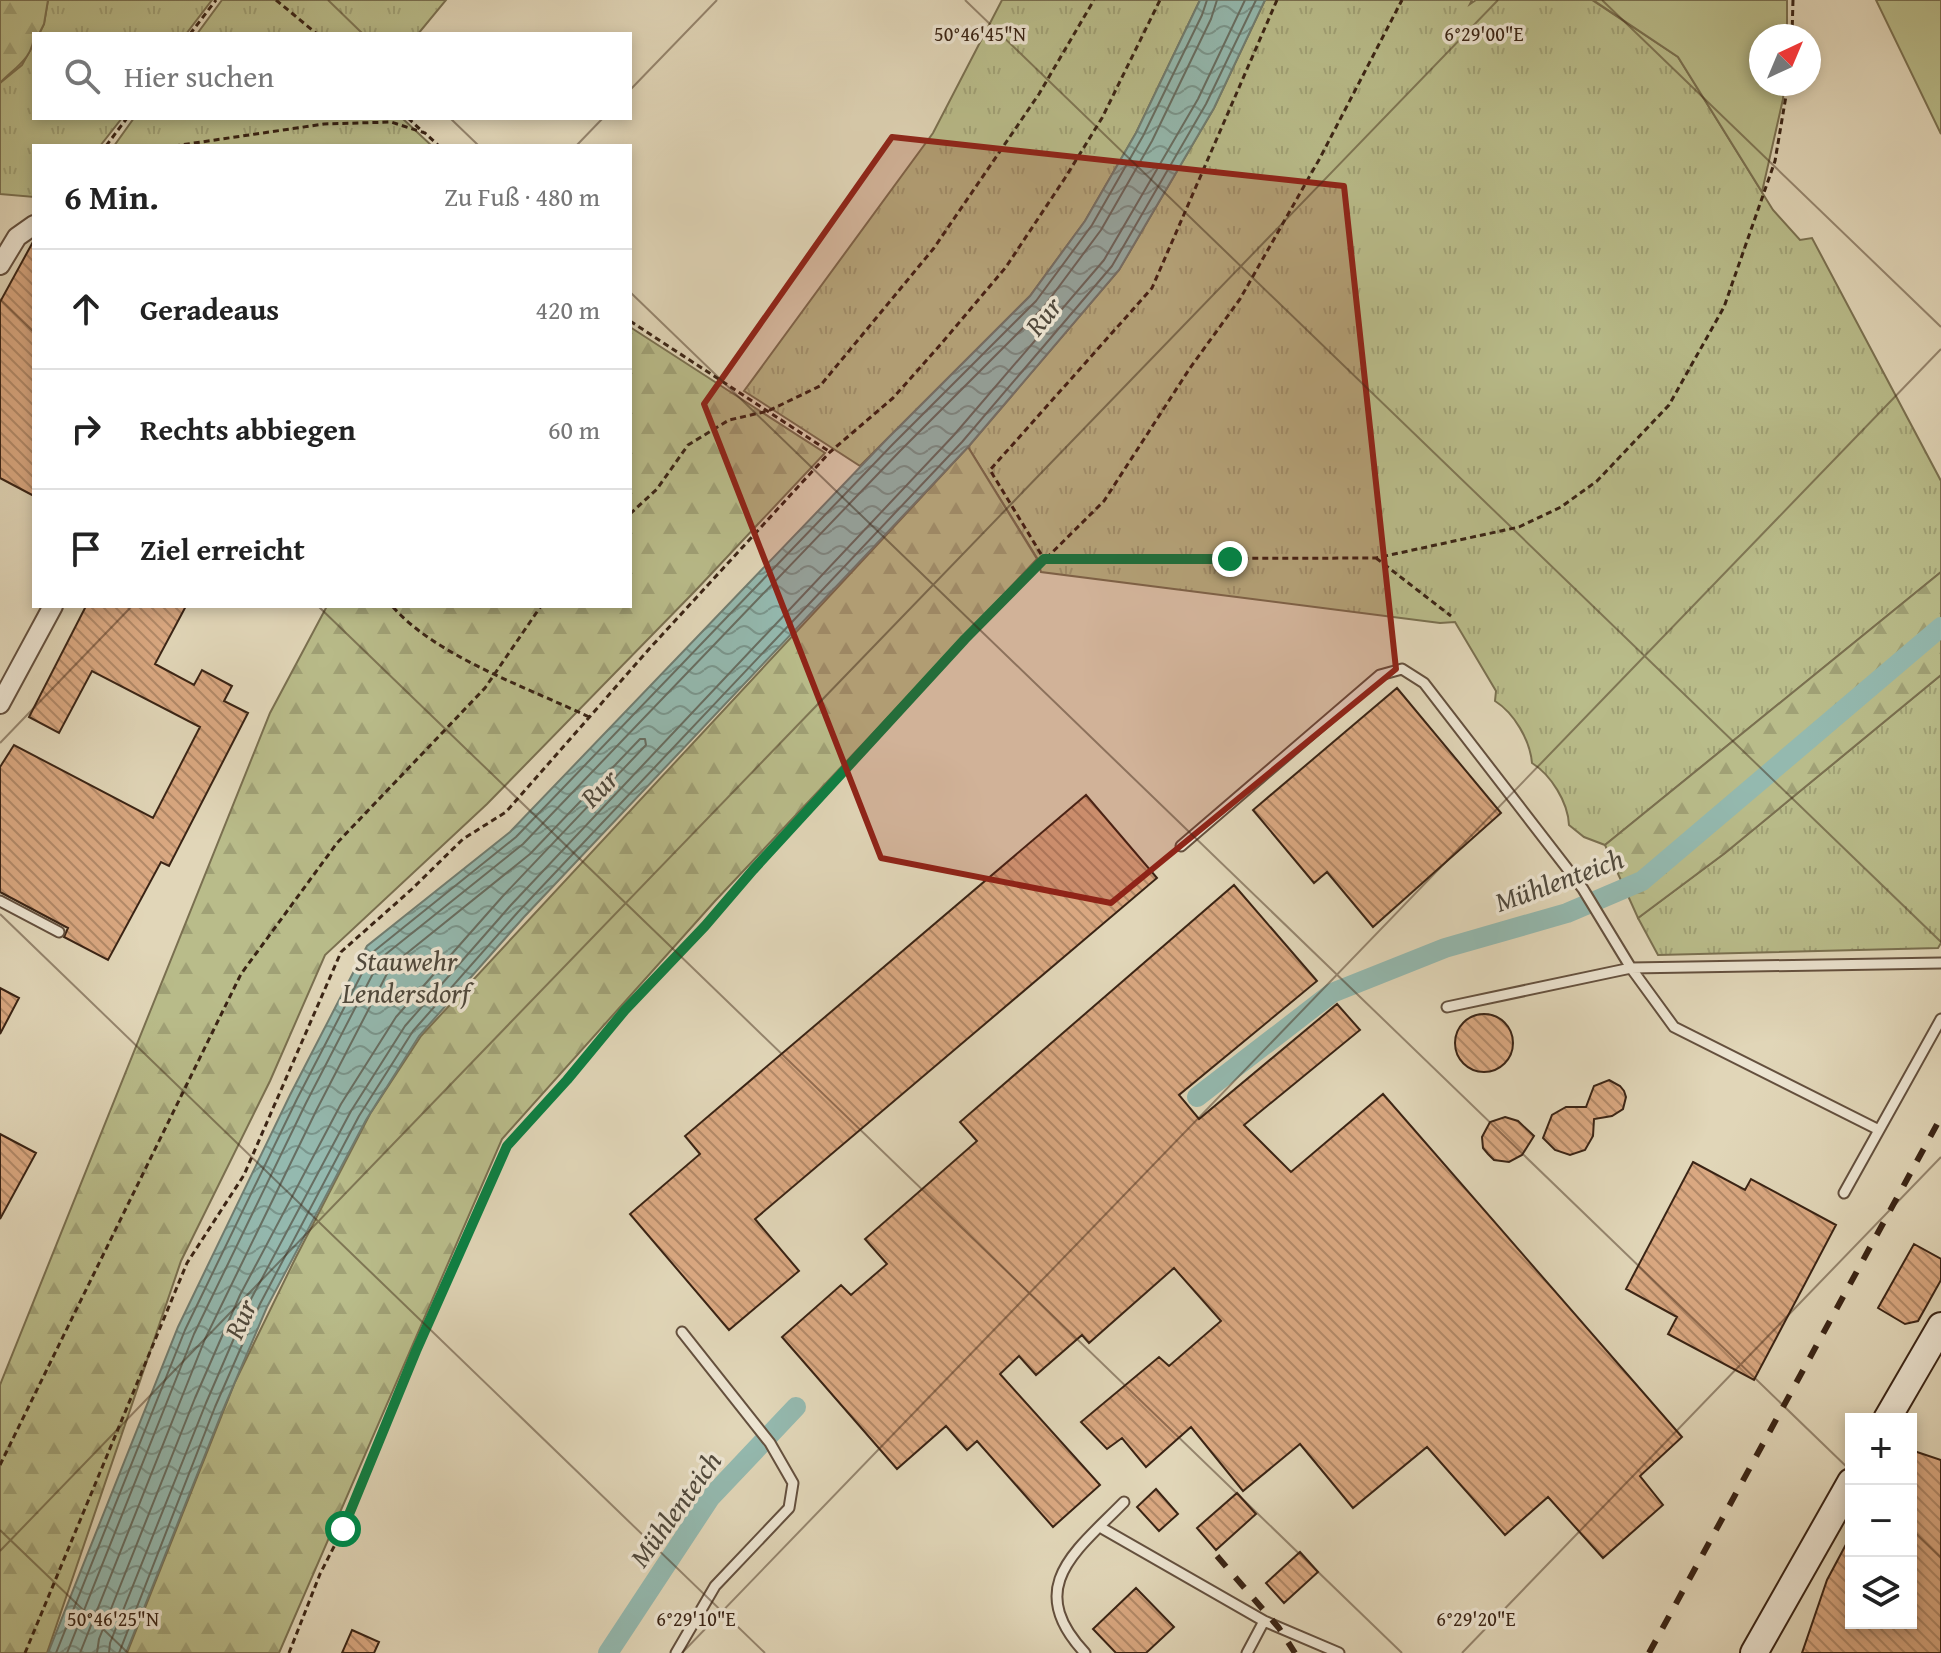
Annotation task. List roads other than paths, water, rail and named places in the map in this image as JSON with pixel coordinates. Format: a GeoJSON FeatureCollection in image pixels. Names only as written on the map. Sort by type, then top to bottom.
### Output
{"type":"FeatureCollection","features":[{"type":"Feature","properties":{"kind":"main road"},"geometry":{"type":"LineString","coordinates":[[1891,1413],[1929,1357],[1941,1326]]}},
{"type":"Feature","properties":{"kind":"main road"},"geometry":{"type":"LineString","coordinates":[[1754,1653],[1849,1485]]}},
{"type":"Feature","properties":{"kind":"street"},"geometry":{"type":"LineString","coordinates":[[0,265],[17,237],[32,225]]}},
{"type":"Feature","properties":{"kind":"street"},"geometry":{"type":"LineString","coordinates":[[0,704],[52,608]]}},
{"type":"Feature","properties":{"kind":"lane"},"geometry":{"type":"LineString","coordinates":[[1181,846],[1380,675],[1402,669],[1424,683],[1583,889],[1631,968],[1674,1027],[1879,1130]]}},
{"type":"Feature","properties":{"kind":"lane"},"geometry":{"type":"LineString","coordinates":[[0,901],[59,932]]}},
{"type":"Feature","properties":{"kind":"lane"},"geometry":{"type":"LineString","coordinates":[[1447,1007],[1631,968],[1941,963]]}},
{"type":"Feature","properties":{"kind":"lane"},"geometry":{"type":"LineString","coordinates":[[1844,1193],[1941,1019]]}},
{"type":"Feature","properties":{"kind":"lane"},"geometry":{"type":"LineString","coordinates":[[676,1653],[715,1586],[789,1508],[793,1483],[770,1443],[682,1332]]}},
{"type":"Feature","properties":{"kind":"lane"},"geometry":{"type":"LineString","coordinates":[[1085,1653],[1069,1636],[1058,1615],[1056,1591],[1066,1564],[1124,1502]]}},
{"type":"Feature","properties":{"kind":"lane"},"geometry":{"type":"LineString","coordinates":[[1100,1527],[1264,1621],[1339,1653]]}},
{"type":"Feature","properties":{"kind":"lane"},"geometry":{"type":"LineString","coordinates":[[1247,1653],[1264,1621]]}},
{"type":"Feature","properties":{"kind":"water","name":"Stauwehr Lendersdorf"},"geometry":{"type":"Polygon","coordinates":[[[1200,0],[1265,0],[1214,108],[1119,270],[968,447],[524,917],[419,1036],[366,1120],[267,1307],[126,1653],[48,1653],[178,1327],[290,1095],[367,946],[510,832],[888,438],[1030,296],[1085,221],[1136,133],[1200,0]]]}},
{"type":"Feature","properties":{"kind":"waterway","name":"Mühlenteich"},"geometry":{"type":"LineString","coordinates":[[1197,1097],[1332,993],[1445,948],[1567,913],[1642,881],[1941,627]]}},
{"type":"Feature","properties":{"kind":"waterway","name":"Mühlenteich"},"geometry":{"type":"LineString","coordinates":[[608,1653],[710,1498],[796,1407]]}},
{"type":"Feature","properties":{"kind":"railway"},"geometry":{"type":"LineString","coordinates":[[1649,1653],[1941,1117]]}},
{"type":"Feature","properties":{"kind":"railway"},"geometry":{"type":"LineString","coordinates":[[1217,1556],[1279,1628],[1295,1653]]}},
{"type":"Feature","properties":{"kind":"water label","name":"Rur"},"geometry":{"type":"Point","coordinates":[1043,316]}},
{"type":"Feature","properties":{"kind":"water label","name":"Rur"},"geometry":{"type":"Point","coordinates":[599,788]}},
{"type":"Feature","properties":{"kind":"water label","name":"Rur"},"geometry":{"type":"Point","coordinates":[240,1319]}}]}
